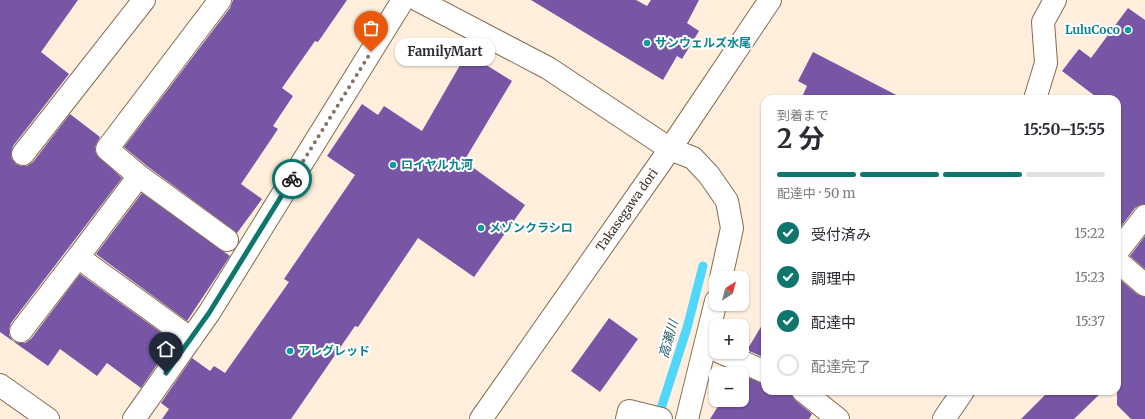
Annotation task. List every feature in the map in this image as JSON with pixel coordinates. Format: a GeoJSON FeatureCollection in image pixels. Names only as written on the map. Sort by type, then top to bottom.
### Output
{"type":"FeatureCollection","features":[{"type":"Feature","properties":{"kind":"street"},"geometry":{"type":"LineString","coordinates":[[23,154],[144,0]]}},
{"type":"Feature","properties":{"kind":"street"},"geometry":{"type":"LineString","coordinates":[[220,0],[108,149],[139,176],[227,240]]}},
{"type":"Feature","properties":{"kind":"street"},"geometry":{"type":"LineString","coordinates":[[134,419],[209,313],[403,0]]}},
{"type":"Feature","properties":{"kind":"street","name":"Takasegawa dori"},"geometry":{"type":"LineString","coordinates":[[481,419],[670,149],[770,0]]}},
{"type":"Feature","properties":{"kind":"street"},"geometry":{"type":"LineString","coordinates":[[1036,95],[1046,63],[1043,22],[1055,0]]}},
{"type":"Feature","properties":{"kind":"street"},"geometry":{"type":"LineString","coordinates":[[427,2],[548,68],[670,149],[693,158],[709,175],[727,201],[732,228],[723,271]]}},
{"type":"Feature","properties":{"kind":"street"},"geometry":{"type":"LineString","coordinates":[[22,331],[139,176]]}},
{"type":"Feature","properties":{"kind":"street"},"geometry":{"type":"LineString","coordinates":[[1121,247],[1145,216]]}},
{"type":"Feature","properties":{"kind":"street"},"geometry":{"type":"LineString","coordinates":[[78,257],[191,339]]}},
{"type":"Feature","properties":{"kind":"street"},"geometry":{"type":"LineString","coordinates":[[1121,264],[1145,285]]}},
{"type":"Feature","properties":{"kind":"street"},"geometry":{"type":"LineString","coordinates":[[687,419],[710,359]]}},
{"type":"Feature","properties":{"kind":"street"},"geometry":{"type":"LineString","coordinates":[[736,359],[761,370]]}},
{"type":"Feature","properties":{"kind":"street"},"geometry":{"type":"LineString","coordinates":[[0,385],[48,419]]}},
{"type":"Feature","properties":{"kind":"street"},"geometry":{"type":"LineString","coordinates":[[807,395],[838,419]]}},
{"type":"Feature","properties":{"kind":"street"},"geometry":{"type":"LineString","coordinates":[[944,419],[960,395]]}},
{"type":"Feature","properties":{"kind":"street"},"geometry":{"type":"LineString","coordinates":[[628,415],[661,419]]}},
{"type":"Feature","properties":{"kind":"building"},"geometry":{"type":"Polygon","coordinates":[[[0,0],[78,0],[41,52],[69,74],[13,146],[11,153],[12,159],[16,164],[21,166],[27,166],[33,162],[70,114],[100,137],[95,147],[96,154],[122,178],[11,323],[9,335],[13,341],[19,343],[25,343],[31,339],[80,274],[173,341],[141,388],[107,363],[97,376],[60,349],[48,366],[0,332],[0,0]]]}},
{"type":"Feature","properties":{"kind":"building"},"geometry":{"type":"Polygon","coordinates":[[[233,0],[347,0],[318,42],[315,41],[282,88],[293,96],[273,126],[278,129],[241,184],[262,199],[237,233],[124,147],[230,8],[233,0]]]}},
{"type":"Feature","properties":{"kind":"building","name":"サンウェルズ水尾"},"geometry":{"type":"Polygon","coordinates":[[[531,0],[636,0],[647,6],[651,0],[699,0],[687,23],[699,31],[682,59],[677,56],[663,80],[531,0]]]}},
{"type":"Feature","properties":{"kind":"building"},"geometry":{"type":"Polygon","coordinates":[[[1128,8],[1145,20],[1145,204],[1135,208],[1121,227],[1121,95],[1094,95],[1062,71],[1079,49],[1091,58],[1128,8]]]}},
{"type":"Feature","properties":{"kind":"building"},"geometry":{"type":"Polygon","coordinates":[[[813,52],[896,95],[803,95],[807,86],[798,81],[813,52]]]}},
{"type":"Feature","properties":{"kind":"building"},"geometry":{"type":"Polygon","coordinates":[[[467,53],[512,81],[464,161],[525,205],[474,277],[418,238],[358,327],[355,326],[291,419],[162,419],[169,409],[161,403],[192,358],[210,371],[214,366],[225,373],[289,282],[284,279],[355,175],[327,156],[362,104],[378,115],[384,106],[422,131],[467,53]]]}},
{"type":"Feature","properties":{"kind":"building"},"geometry":{"type":"Polygon","coordinates":[[[142,193],[230,256],[187,321],[96,254],[142,193]]]}},
{"type":"Feature","properties":{"kind":"building"},"geometry":{"type":"Polygon","coordinates":[[[1145,236],[1145,269],[1130,256],[1145,236]]]}},
{"type":"Feature","properties":{"kind":"building"},"geometry":{"type":"Polygon","coordinates":[[[1121,280],[1137,294],[1145,297],[1145,419],[1131,419],[1117,405],[1117,395],[1121,395],[1121,280]]]}},
{"type":"Feature","properties":{"kind":"building"},"geometry":{"type":"Polygon","coordinates":[[[609,318],[638,339],[600,392],[571,371],[609,318]]]}},
{"type":"Feature","properties":{"kind":"building"},"geometry":{"type":"Polygon","coordinates":[[[761,327],[761,356],[749,351],[749,347],[761,327]]]}},
{"type":"Feature","properties":{"kind":"building"},"geometry":{"type":"Polygon","coordinates":[[[749,378],[761,382],[761,395],[792,395],[795,400],[812,414],[809,419],[710,419],[718,407],[749,407],[749,378]]]}},
{"type":"Feature","properties":{"kind":"building"},"geometry":{"type":"Polygon","coordinates":[[[1045,395],[1099,395],[1074,419],[1021,419],[1045,395]]]}},
{"type":"Feature","properties":{"kind":"waterway","name":"高瀬川"},"geometry":{"type":"LineString","coordinates":[[658,418],[687,328],[703,266]]}},
{"type":"Feature","properties":{"kind":"way so far"},"geometry":{"type":"LineString","coordinates":[[292,179],[371,52]]}},
{"type":"Feature","properties":{"kind":"place","name":"LuluCoco"},"geometry":{"type":"Point","coordinates":[1128,30]}},
{"type":"Feature","properties":{"kind":"place","name":"サンウェルズ水尾"},"geometry":{"type":"Point","coordinates":[647,43]}},
{"type":"Feature","properties":{"kind":"place","name":"FamilyMart"},"geometry":{"type":"Point","coordinates":[371,52]}},
{"type":"Feature","properties":{"kind":"place","name":"ロイヤル九河"},"geometry":{"type":"Point","coordinates":[393,165]}},
{"type":"Feature","properties":{"kind":"place","name":"メゾンクラシロ"},"geometry":{"type":"Point","coordinates":[481,228]}},
{"type":"Feature","properties":{"kind":"place","name":"アレグレッド"},"geometry":{"type":"Point","coordinates":[290,351]}},
{"type":"Feature","properties":{"kind":"route"},"geometry":{"type":"LineString","coordinates":[[166,373],[209,313],[292,179]]}}]}
